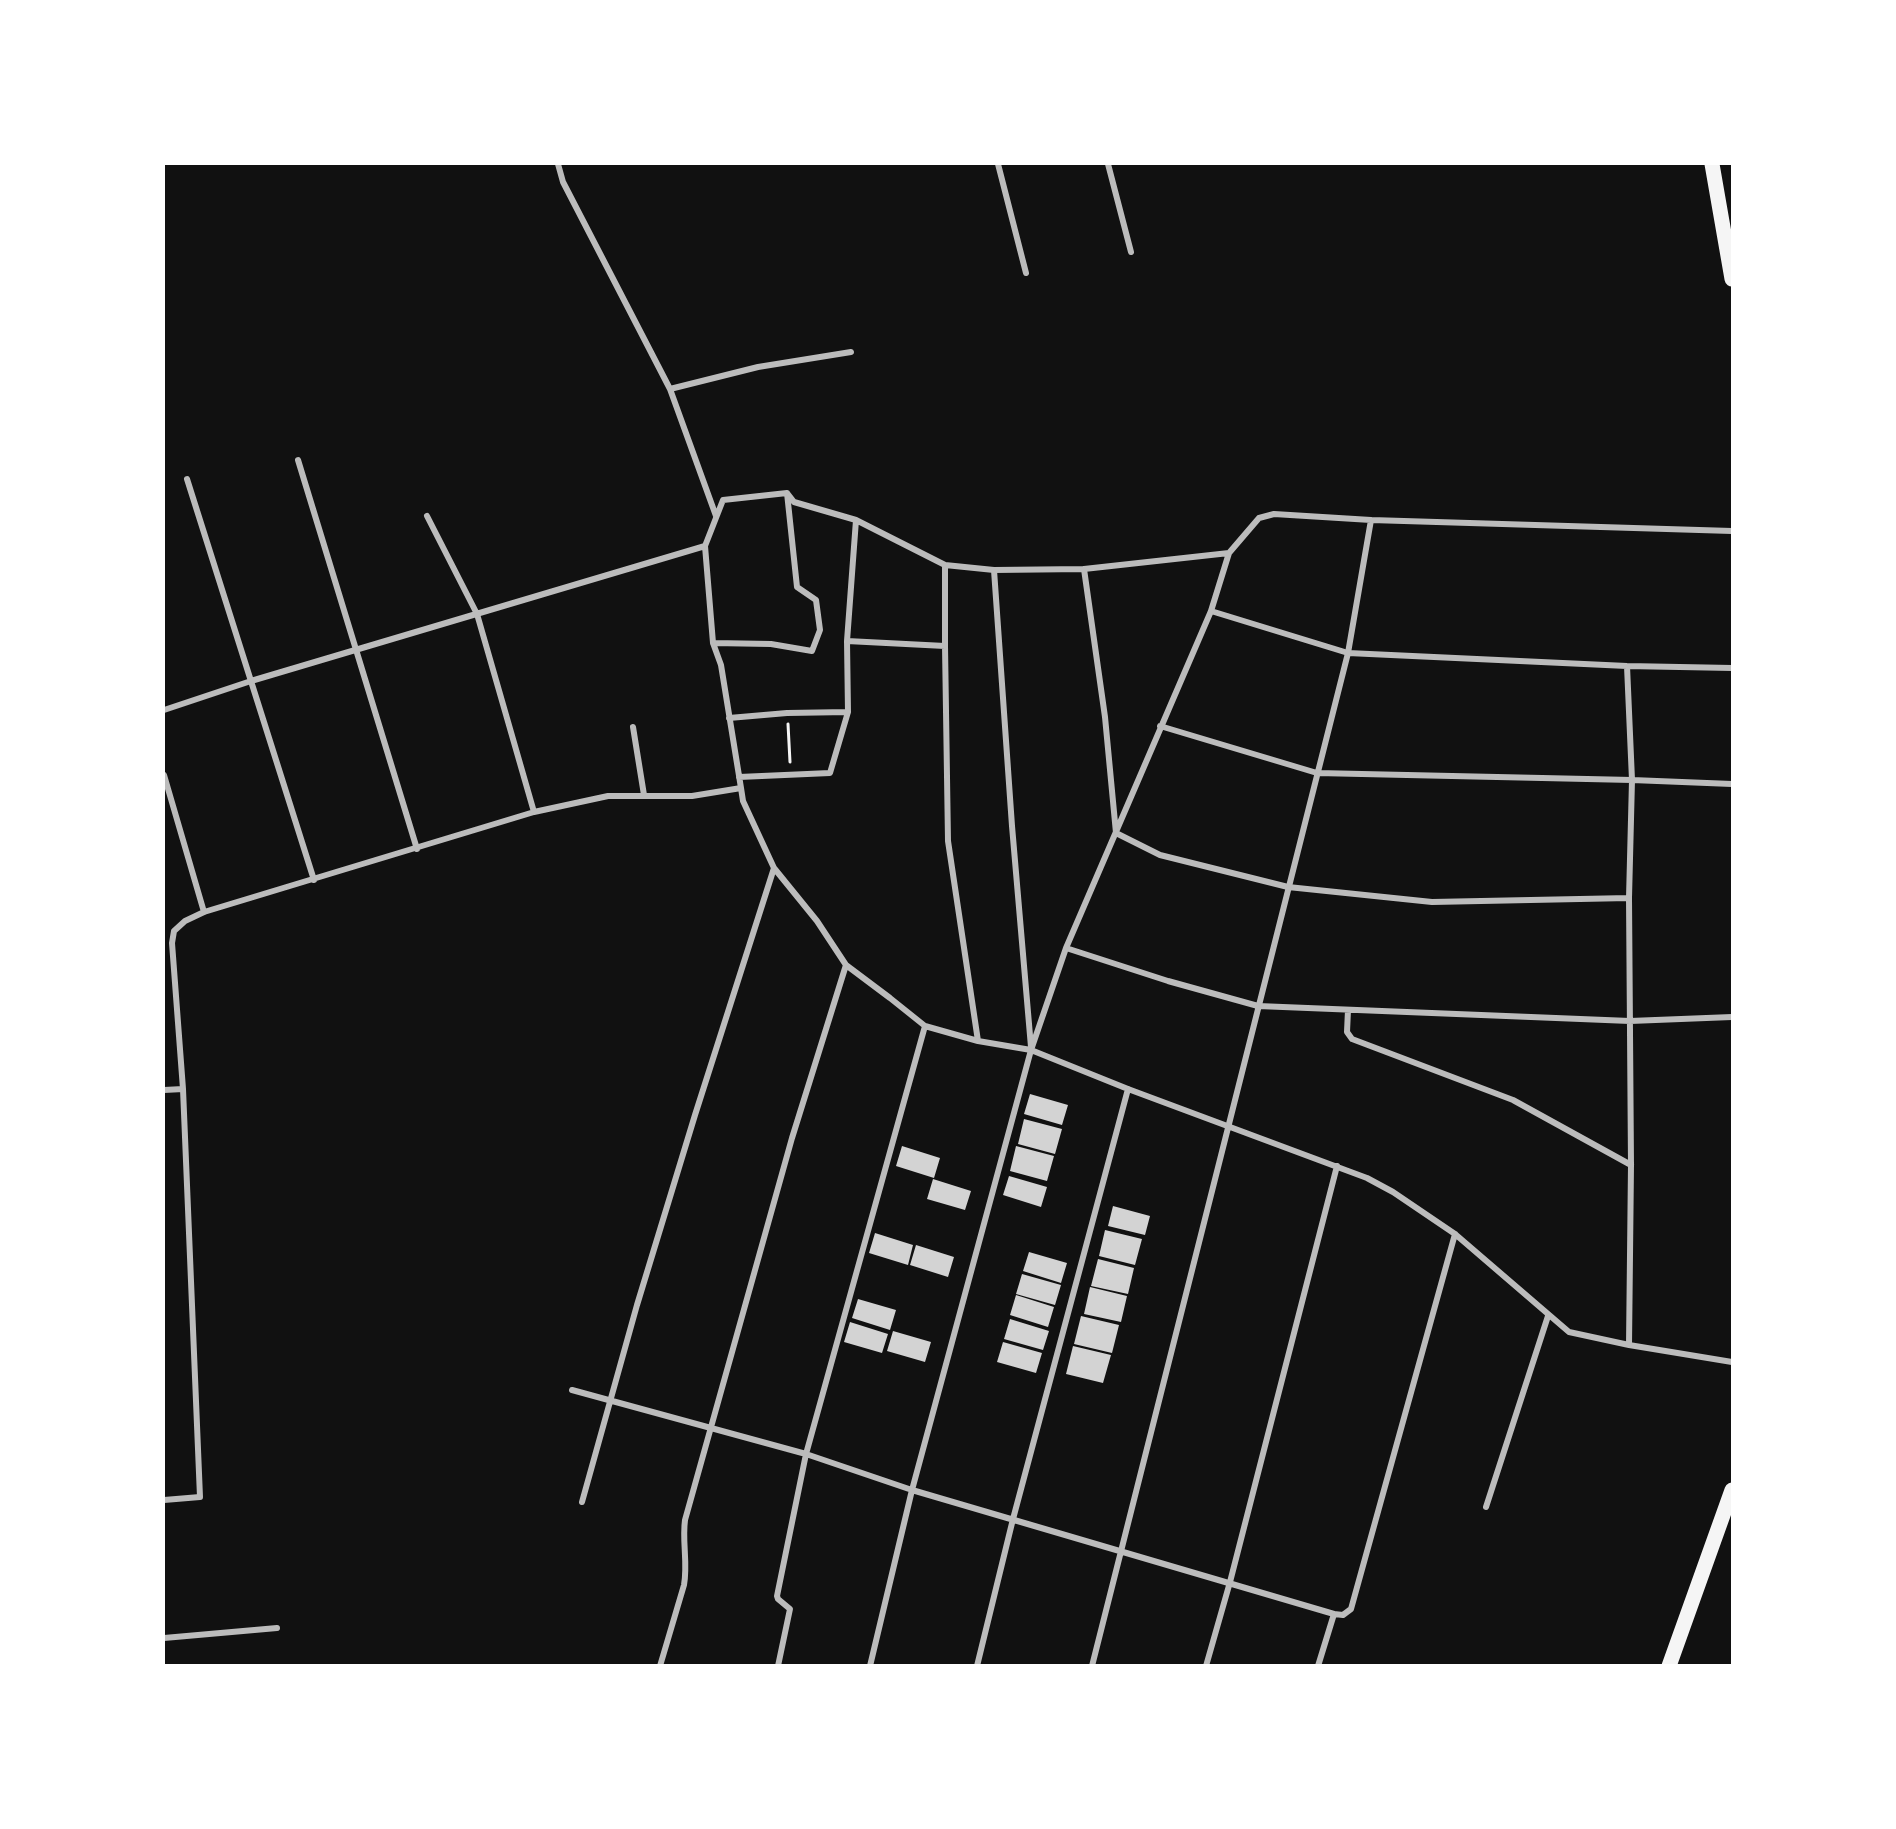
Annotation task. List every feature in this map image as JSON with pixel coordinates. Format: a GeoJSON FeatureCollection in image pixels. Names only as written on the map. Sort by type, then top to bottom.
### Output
{"type":"FeatureCollection","features":[{"type":"Feature","properties":{"kind":"main road"},"geometry":{"type":"LineString","coordinates":[[1712,164],[1732,279]]}},
{"type":"Feature","properties":{"kind":"main road"},"geometry":{"type":"LineString","coordinates":[[1669,1665],[1732,1490]]}},
{"type":"Feature","properties":{"kind":"street"},"geometry":{"type":"LineString","coordinates":[[558,164],[563,182],[670,389],[716,516]]}},
{"type":"Feature","properties":{"kind":"street"},"geometry":{"type":"LineString","coordinates":[[998,164],[1026,273]]}},
{"type":"Feature","properties":{"kind":"street"},"geometry":{"type":"LineString","coordinates":[[1108,164],[1131,252]]}},
{"type":"Feature","properties":{"kind":"street"},"geometry":{"type":"LineString","coordinates":[[670,389],[758,367],[851,352]]}},
{"type":"Feature","properties":{"kind":"street"},"geometry":{"type":"LineString","coordinates":[[298,460],[417,849]]}},
{"type":"Feature","properties":{"kind":"street"},"geometry":{"type":"LineString","coordinates":[[187,479],[314,880]]}},
{"type":"Feature","properties":{"kind":"street"},"geometry":{"type":"LineString","coordinates":[[786,493],[723,500],[705,546],[713,643],[721,665],[743,801],[774,868],[817,921],[846,965],[925,1026],[978,1041],[1031,1050],[1128,1089],[1367,1178],[1393,1192],[1455,1234],[1569,1332],[1629,1345],[1732,1362]]}},
{"type":"Feature","properties":{"kind":"street"},"geometry":{"type":"LineString","coordinates":[[786,493],[794,502],[856,520],[945,565],[994,570],[1084,568],[1229,553]]}},
{"type":"Feature","properties":{"kind":"street"},"geometry":{"type":"LineString","coordinates":[[713,643],[771,644],[812,651],[820,630],[816,600],[797,587],[786,493]]}},
{"type":"Feature","properties":{"kind":"street"},"geometry":{"type":"LineString","coordinates":[[870,1665],[912,1490],[1031,1050],[1066,948],[1211,611],[1229,553],[1258,518],[1274,514],[1371,520],[1732,531]]}},
{"type":"Feature","properties":{"kind":"street"},"geometry":{"type":"LineString","coordinates":[[427,516],[477,614],[534,812]]}},
{"type":"Feature","properties":{"kind":"street"},"geometry":{"type":"LineString","coordinates":[[739,777],[830,773],[848,712],[847,641],[856,520]]}},
{"type":"Feature","properties":{"kind":"street"},"geometry":{"type":"LineString","coordinates":[[1092,1665],[1348,653],[1371,520]]}},
{"type":"Feature","properties":{"kind":"street"},"geometry":{"type":"LineString","coordinates":[[164,710],[251,681],[705,546]]}},
{"type":"Feature","properties":{"kind":"street"},"geometry":{"type":"LineString","coordinates":[[945,565],[948,841],[978,1041]]}},
{"type":"Feature","properties":{"kind":"street"},"geometry":{"type":"LineString","coordinates":[[1084,568],[1105,717],[1116,833]]}},
{"type":"Feature","properties":{"kind":"street"},"geometry":{"type":"LineString","coordinates":[[994,570],[1031,1050]]}},
{"type":"Feature","properties":{"kind":"street"},"geometry":{"type":"LineString","coordinates":[[1211,611],[1348,653],[1627,666],[1732,668]]}},
{"type":"Feature","properties":{"kind":"street"},"geometry":{"type":"LineString","coordinates":[[847,641],[945,646]]}},
{"type":"Feature","properties":{"kind":"street"},"geometry":{"type":"LineString","coordinates":[[1627,666],[1632,780],[1629,898],[1631,1165],[1629,1345]]}},
{"type":"Feature","properties":{"kind":"street"},"geometry":{"type":"LineString","coordinates":[[729,718],[787,713],[848,712]]}},
{"type":"Feature","properties":{"kind":"street"},"geometry":{"type":"LineString","coordinates":[[1160,726],[1317,773],[1732,784]]}},
{"type":"Feature","properties":{"kind":"street"},"geometry":{"type":"LineString","coordinates":[[633,727],[644,795]]}},
{"type":"Feature","properties":{"kind":"street"},"geometry":{"type":"LineString","coordinates":[[164,775],[204,912]]}},
{"type":"Feature","properties":{"kind":"street"},"geometry":{"type":"LineString","coordinates":[[164,1500],[200,1497],[183,1089],[172,943],[174,931],[185,921],[204,912],[534,812],[608,796],[692,796],[741,788]]}},
{"type":"Feature","properties":{"kind":"street"},"geometry":{"type":"LineString","coordinates":[[1116,833],[1160,855],[1288,887],[1432,902],[1629,898]]}},
{"type":"Feature","properties":{"kind":"street"},"geometry":{"type":"LineString","coordinates":[[582,1502],[637,1305],[694,1115],[774,868]]}},
{"type":"Feature","properties":{"kind":"street"},"geometry":{"type":"LineString","coordinates":[[1066,948],[1167,981],[1258,1006],[1629,1021],[1732,1017]]}},
{"type":"Feature","properties":{"kind":"street"},"geometry":{"type":"LineString","coordinates":[[660,1665],[686,1574],[683,1533],[685,1520],[792,1138],[846,965]]}},
{"type":"Feature","properties":{"kind":"street"},"geometry":{"type":"LineString","coordinates":[[1348,1010],[1347,1032],[1352,1039],[1513,1100],[1631,1165]]}},
{"type":"Feature","properties":{"kind":"street"},"geometry":{"type":"LineString","coordinates":[[778,1665],[790,1609],[777,1596],[806,1454],[925,1026]]}},
{"type":"Feature","properties":{"kind":"street"},"geometry":{"type":"LineString","coordinates":[[164,1090],[183,1089]]}},
{"type":"Feature","properties":{"kind":"street"},"geometry":{"type":"LineString","coordinates":[[977,1665],[1013,1519],[1128,1089]]}},
{"type":"Feature","properties":{"kind":"street"},"geometry":{"type":"LineString","coordinates":[[1206,1665],[1230,1582],[1337,1166]]}},
{"type":"Feature","properties":{"kind":"street"},"geometry":{"type":"LineString","coordinates":[[572,1389],[806,1454],[912,1490],[1343,1615],[1351,1609],[1455,1234]]}},
{"type":"Feature","properties":{"kind":"street"},"geometry":{"type":"LineString","coordinates":[[1486,1507],[1548,1316]]}},
{"type":"Feature","properties":{"kind":"street"},"geometry":{"type":"LineString","coordinates":[[1318,1665],[1334,1614]]}},
{"type":"Feature","properties":{"kind":"street"},"geometry":{"type":"LineString","coordinates":[[164,1638],[277,1628]]}},
{"type":"Feature","properties":{"kind":"path"},"geometry":{"type":"LineString","coordinates":[[787,713],[791,775]]}},
{"type":"Feature","properties":{"kind":"building"},"geometry":{"type":"Polygon","coordinates":[[[1030,1094],[1068,1105],[1062,1125],[1024,1114],[1030,1094]]]}},
{"type":"Feature","properties":{"kind":"building"},"geometry":{"type":"Polygon","coordinates":[[[1024,1119],[1062,1129],[1055,1154],[1018,1144],[1024,1119]]]}},
{"type":"Feature","properties":{"kind":"building"},"geometry":{"type":"Polygon","coordinates":[[[902,1146],[940,1158],[934,1178],[896,1166],[902,1146]]]}},
{"type":"Feature","properties":{"kind":"building"},"geometry":{"type":"Polygon","coordinates":[[[1016,1146],[1054,1156],[1047,1181],[1010,1171],[1016,1146]]]}},
{"type":"Feature","properties":{"kind":"building"},"geometry":{"type":"Polygon","coordinates":[[[1009,1176],[1047,1187],[1041,1207],[1003,1195],[1009,1176]]]}},
{"type":"Feature","properties":{"kind":"building"},"geometry":{"type":"Polygon","coordinates":[[[933,1179],[971,1191],[965,1210],[927,1199],[933,1179]]]}},
{"type":"Feature","properties":{"kind":"building"},"geometry":{"type":"Polygon","coordinates":[[[1113,1206],[1150,1216],[1145,1235],[1108,1226],[1113,1206]]]}},
{"type":"Feature","properties":{"kind":"building"},"geometry":{"type":"Polygon","coordinates":[[[1105,1230],[1142,1239],[1135,1265],[1099,1256],[1105,1230]]]}},
{"type":"Feature","properties":{"kind":"building"},"geometry":{"type":"Polygon","coordinates":[[[875,1233],[913,1245],[908,1265],[869,1253],[875,1233]]]}},
{"type":"Feature","properties":{"kind":"building"},"geometry":{"type":"Polygon","coordinates":[[[916,1245],[954,1257],[948,1277],[910,1265],[916,1245]]]}},
{"type":"Feature","properties":{"kind":"building"},"geometry":{"type":"Polygon","coordinates":[[[1029,1252],[1067,1263],[1061,1283],[1023,1271],[1029,1252]]]}},
{"type":"Feature","properties":{"kind":"building"},"geometry":{"type":"Polygon","coordinates":[[[1098,1259],[1134,1268],[1128,1294],[1091,1286],[1098,1259]]]}},
{"type":"Feature","properties":{"kind":"building"},"geometry":{"type":"Polygon","coordinates":[[[1022,1274],[1061,1285],[1055,1305],[1016,1294],[1022,1274]]]}},
{"type":"Feature","properties":{"kind":"building"},"geometry":{"type":"Polygon","coordinates":[[[1090,1287],[1127,1296],[1121,1322],[1084,1314],[1090,1287]]]}},
{"type":"Feature","properties":{"kind":"building"},"geometry":{"type":"Polygon","coordinates":[[[1016,1295],[1054,1307],[1048,1327],[1010,1315],[1016,1295]]]}},
{"type":"Feature","properties":{"kind":"building"},"geometry":{"type":"Polygon","coordinates":[[[858,1299],[896,1310],[890,1330],[852,1318],[858,1299]]]}},
{"type":"Feature","properties":{"kind":"building"},"geometry":{"type":"Polygon","coordinates":[[[1081,1316],[1119,1325],[1112,1353],[1074,1344],[1081,1316]]]}},
{"type":"Feature","properties":{"kind":"building"},"geometry":{"type":"Polygon","coordinates":[[[1010,1319],[1049,1331],[1043,1350],[1004,1339],[1010,1319]]]}},
{"type":"Feature","properties":{"kind":"building"},"geometry":{"type":"Polygon","coordinates":[[[850,1322],[888,1334],[882,1353],[844,1342],[850,1322]]]}},
{"type":"Feature","properties":{"kind":"building"},"geometry":{"type":"Polygon","coordinates":[[[893,1331],[931,1342],[925,1362],[887,1351],[893,1331]]]}},
{"type":"Feature","properties":{"kind":"building"},"geometry":{"type":"Polygon","coordinates":[[[1003,1342],[1042,1353],[1036,1373],[997,1362],[1003,1342]]]}},
{"type":"Feature","properties":{"kind":"building"},"geometry":{"type":"Polygon","coordinates":[[[1073,1346],[1111,1355],[1103,1383],[1066,1374],[1073,1346]]]}}]}
